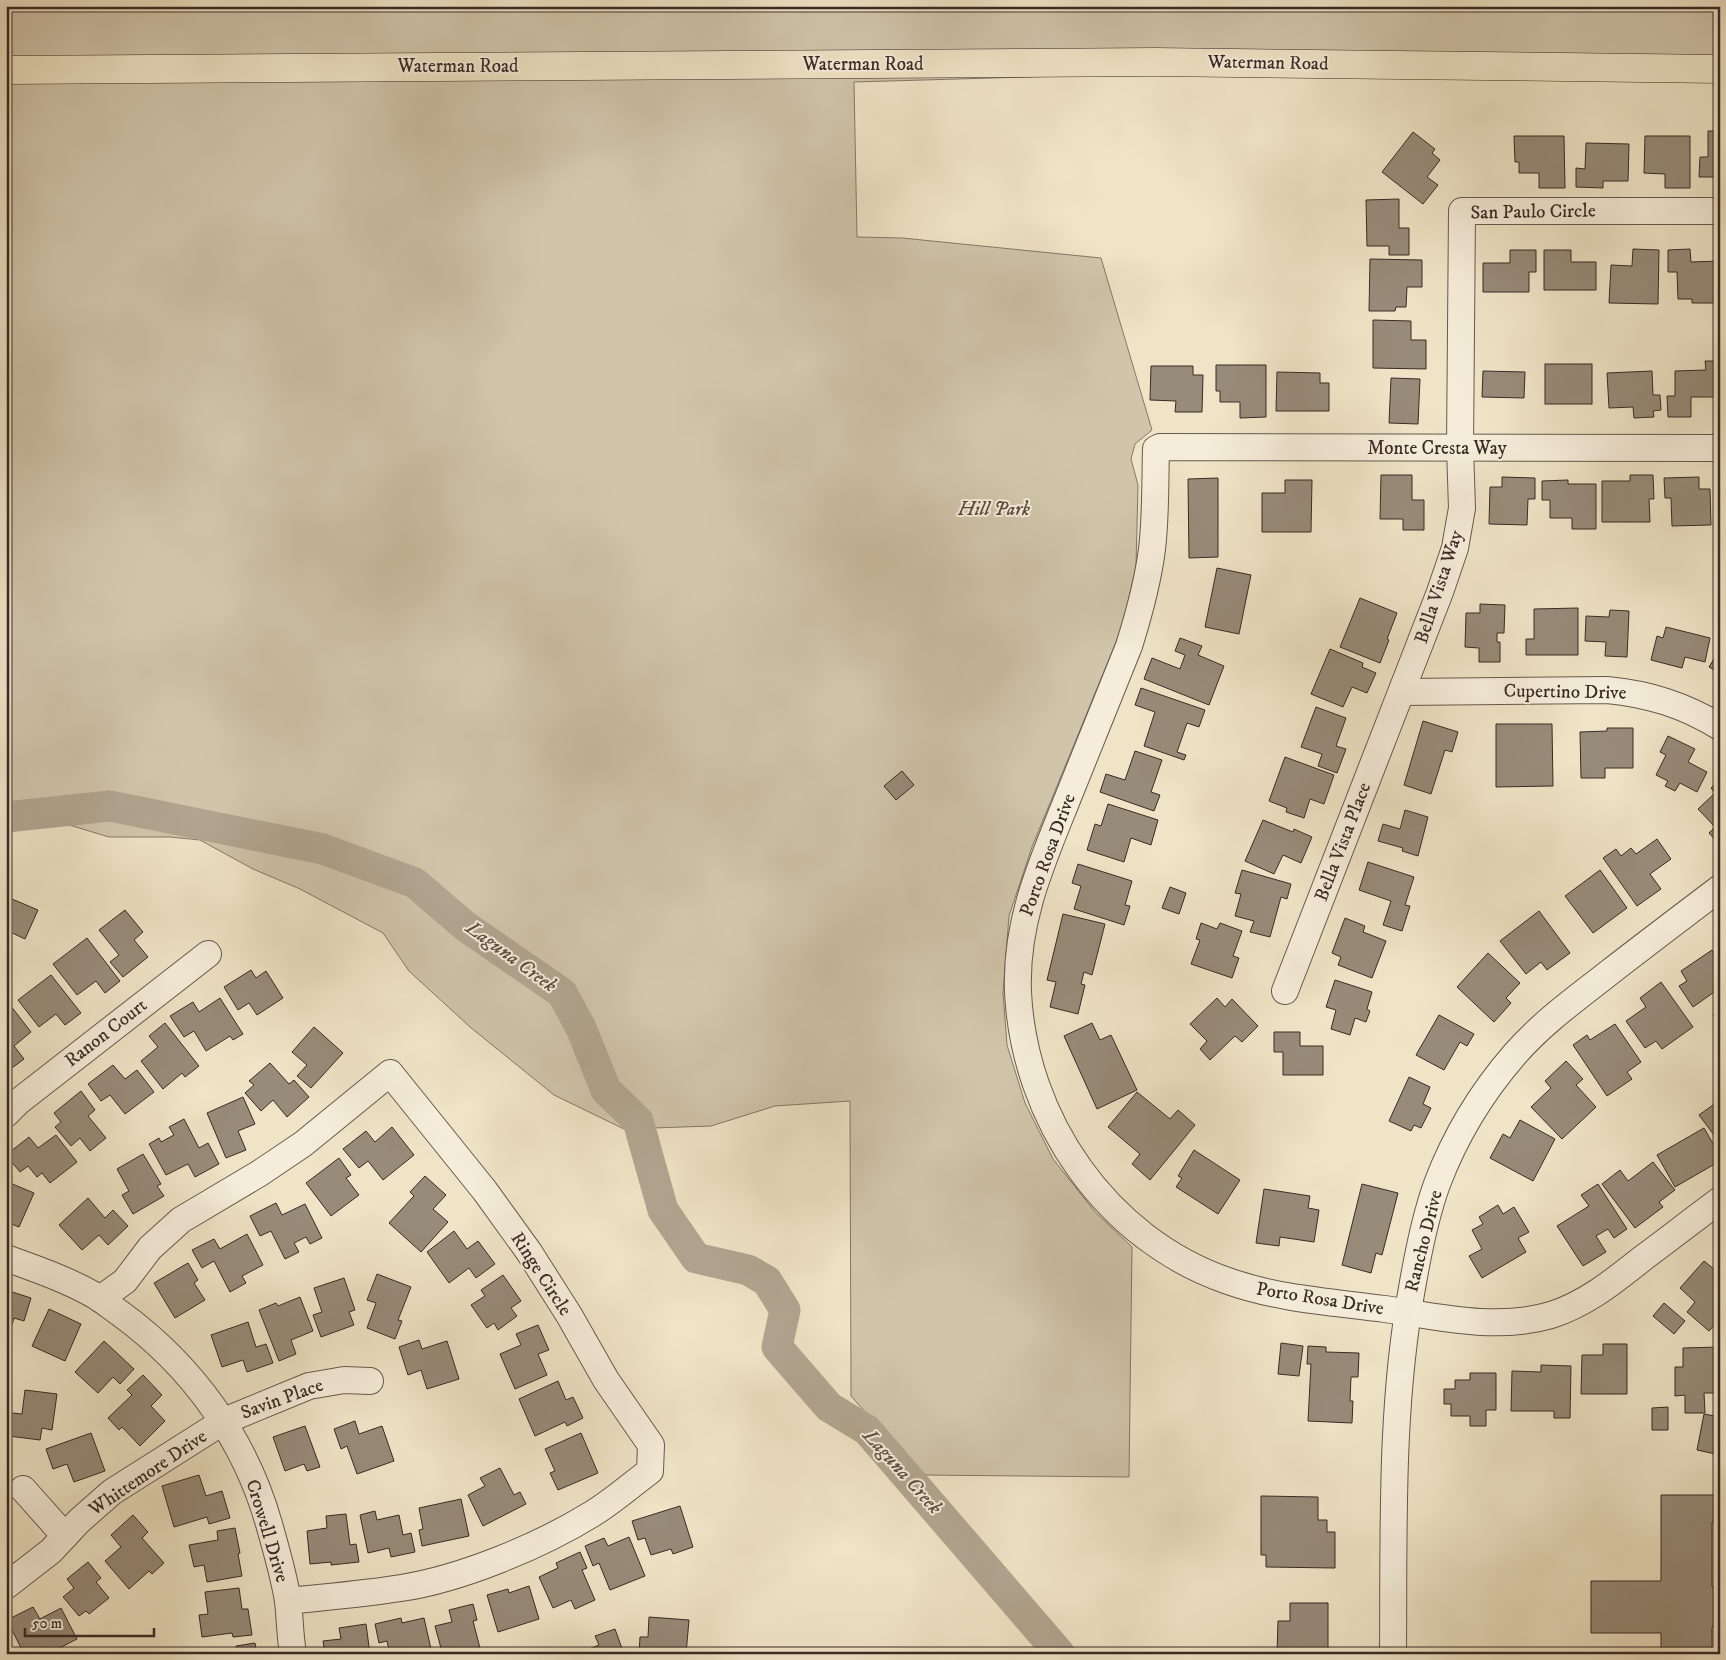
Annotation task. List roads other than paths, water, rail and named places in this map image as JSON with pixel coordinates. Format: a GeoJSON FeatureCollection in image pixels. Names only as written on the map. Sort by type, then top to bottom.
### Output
{"type":"FeatureCollection","features":[{"type":"Feature","properties":{"kind":"main road","name":"Waterman Road"},"geometry":{"type":"LineString","coordinates":[[6,70],[1155,62],[1720,69]]}},
{"type":"Feature","properties":{"kind":"street","name":"San Paulo Circle"},"geometry":{"type":"LineString","coordinates":[[1460,448],[1462,211],[1720,211]]}},
{"type":"Feature","properties":{"kind":"street","name":"Monte Cresta Way"},"geometry":{"type":"LineString","coordinates":[[1156,449],[1160,447],[1720,448]]}},
{"type":"Feature","properties":{"kind":"street","name":"Bella Vista Way"},"geometry":{"type":"LineString","coordinates":[[1402,692],[1455,548],[1462,508],[1460,448]]}},
{"type":"Feature","properties":{"kind":"street","name":"Porto Rosa Drive"},"geometry":{"type":"LineString","coordinates":[[1156,449],[1152,551],[1136,624],[1129,646],[1033,883],[1023,927],[1018,964],[1018,993],[1022,1037],[1033,1080],[1054,1128],[1085,1178],[1115,1211],[1149,1240],[1214,1276],[1270,1294],[1493,1323],[1512,1322],[1550,1315],[1585,1300],[1720,1200]]}},
{"type":"Feature","properties":{"kind":"street","name":"Cupertino Drive"},"geometry":{"type":"LineString","coordinates":[[1402,692],[1607,690],[1626,692],[1682,706],[1720,727]]}},
{"type":"Feature","properties":{"kind":"street","name":"Bella Vista Place"},"geometry":{"type":"LineString","coordinates":[[1285,991],[1402,692]]}},
{"type":"Feature","properties":{"kind":"street","name":"Rancho Drive"},"geometry":{"type":"LineString","coordinates":[[1393,1654],[1394,1489],[1397,1410],[1408,1312],[1424,1225],[1437,1184],[1462,1131],[1489,1088],[1516,1053],[1546,1022],[1720,888]]}},
{"type":"Feature","properties":{"kind":"street","name":"Ranon Court"},"geometry":{"type":"LineString","coordinates":[[6,1114],[18,1102],[208,954]]}},
{"type":"Feature","properties":{"kind":"street","name":"Ringe Circle"},"geometry":{"type":"LineString","coordinates":[[100,1299],[125,1281],[150,1248],[181,1220],[260,1174],[303,1144],[390,1073],[485,1192],[529,1252],[569,1315],[606,1380],[650,1445],[650,1471],[592,1514],[546,1539],[498,1560],[450,1577],[402,1588],[288,1601]]}},
{"type":"Feature","properties":{"kind":"street","name":"Crowell Drive"},"geometry":{"type":"LineString","coordinates":[[6,1258],[61,1278],[100,1299],[147,1333],[177,1362],[224,1421],[247,1465],[263,1504],[288,1601],[290,1639],[294,1654]]}},
{"type":"Feature","properties":{"kind":"street","name":"Savin Place"},"geometry":{"type":"LineString","coordinates":[[224,1421],[309,1386],[344,1380],[370,1381]]}},
{"type":"Feature","properties":{"kind":"street","name":"Whittemore Drive"},"geometry":{"type":"LineString","coordinates":[[6,1586],[43,1557],[89,1511],[112,1492],[224,1421]]}},
{"type":"Feature","properties":{"kind":"street"},"geometry":{"type":"LineString","coordinates":[[23,1489],[64,1536]]}},
{"type":"Feature","properties":{"kind":"waterway","name":"Laguna Creek"},"geometry":{"type":"LineString","coordinates":[[6,817],[110,806],[323,849],[415,883],[465,926],[562,993],[581,1028],[606,1090],[638,1121],[663,1210],[696,1258],[748,1270],[767,1281],[785,1310],[777,1347],[829,1407],[867,1430],[1060,1654]]}},
{"type":"Feature","properties":{"kind":"park label","name":"Hill Park"},"geometry":{"type":"Point","coordinates":[994,509]}}]}
